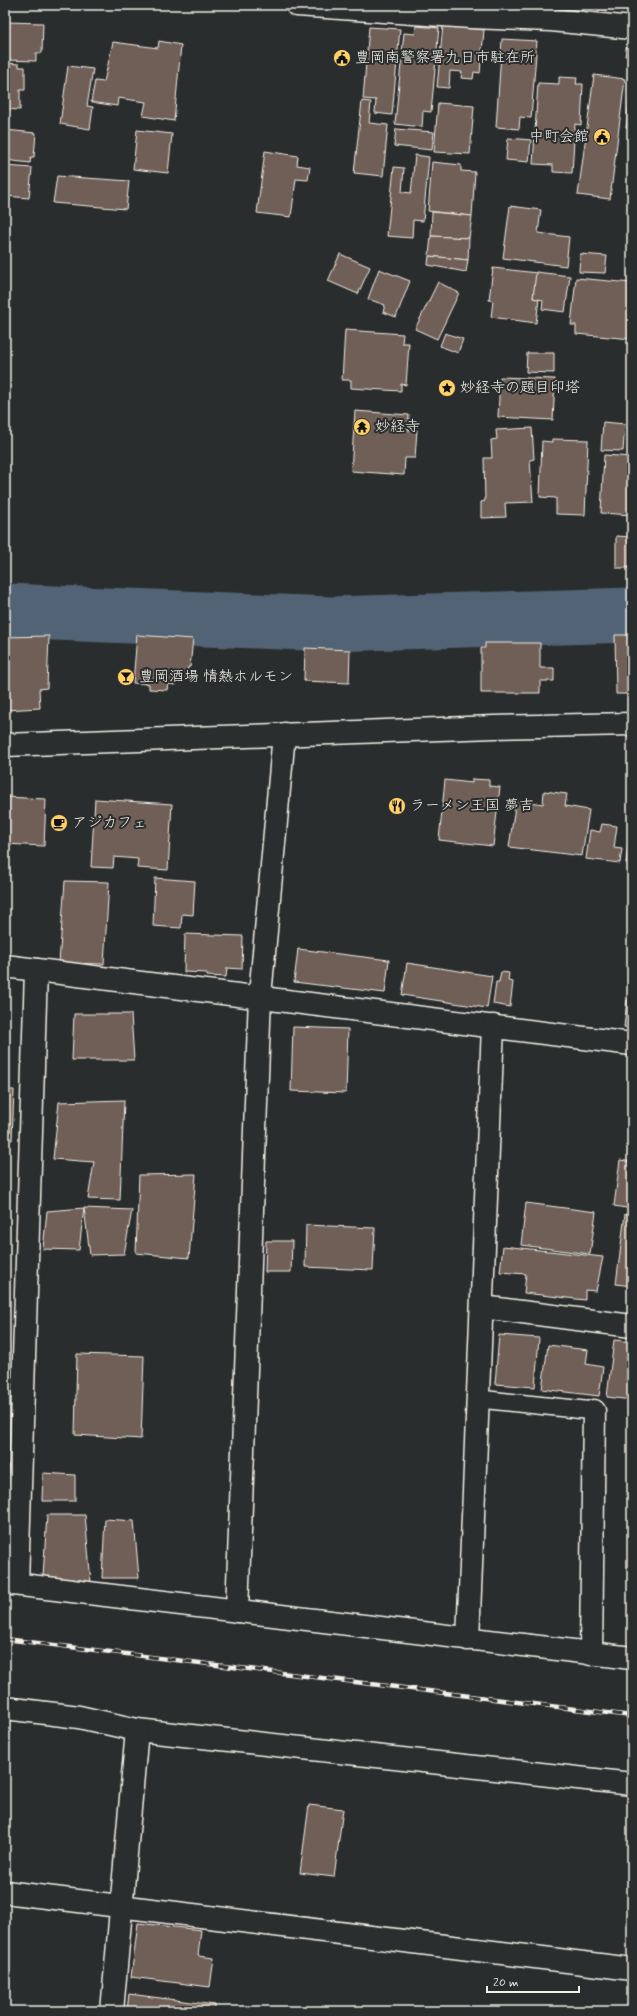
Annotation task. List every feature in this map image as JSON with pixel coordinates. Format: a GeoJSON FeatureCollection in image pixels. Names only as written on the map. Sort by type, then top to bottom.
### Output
{"type":"FeatureCollection","features":[{"type":"Feature","properties":{"kind":"street"},"geometry":{"type":"LineString","coordinates":[[297,5],[471,17],[551,20],[632,28]]}},
{"type":"Feature","properties":{"kind":"street"},"geometry":{"type":"LineString","coordinates":[[5,745],[284,734],[632,724]]}},
{"type":"Feature","properties":{"kind":"street"},"geometry":{"type":"LineString","coordinates":[[237,1611],[260,996],[284,734]]}},
{"type":"Feature","properties":{"kind":"street"},"geometry":{"type":"LineString","coordinates":[[5,966],[260,996],[632,1044]]}},
{"type":"Feature","properties":{"kind":"street"},"geometry":{"type":"LineString","coordinates":[[36,970],[11,1584],[632,1658]]}},
{"type":"Feature","properties":{"kind":"street"},"geometry":{"type":"LineString","coordinates":[[468,1639],[493,1026]]}},
{"type":"Feature","properties":{"kind":"street"},"geometry":{"type":"LineString","coordinates":[[482,1307],[632,1326]]}},
{"type":"Feature","properties":{"kind":"street"},"geometry":{"type":"LineString","coordinates":[[592,1654],[594,1411]]}},
{"type":"Feature","properties":{"kind":"street"},"geometry":{"type":"LineString","coordinates":[[5,1708],[79,1717],[137,1730],[632,1784]]}},
{"type":"Feature","properties":{"kind":"street"},"geometry":{"type":"LineString","coordinates":[[112,2011],[137,1730]]}},
{"type":"Feature","properties":{"kind":"street"},"geometry":{"type":"LineString","coordinates":[[5,1892],[632,1969]]}},
{"type":"Feature","properties":{"kind":"lane"},"geometry":{"type":"LineString","coordinates":[[478,1399],[594,1411]]}},
{"type":"Feature","properties":{"kind":"building"},"geometry":{"type":"Polygon","coordinates":[[[606,5],[606,10],[572,6],[606,5]]]}},
{"type":"Feature","properties":{"kind":"building"},"geometry":{"type":"Polygon","coordinates":[[[607,5],[632,5],[632,10],[607,7],[607,5]]]}},
{"type":"Feature","properties":{"kind":"building"},"geometry":{"type":"Polygon","coordinates":[[[5,22],[43,23],[42,53],[36,53],[36,61],[5,60],[5,22]]]}},
{"type":"Feature","properties":{"kind":"building"},"geometry":{"type":"Polygon","coordinates":[[[443,25],[484,30],[480,73],[474,72],[473,79],[461,78],[462,72],[450,71],[449,88],[437,87],[443,25]]]}},
{"type":"Feature","properties":{"kind":"building"},"geometry":{"type":"Polygon","coordinates":[[[416,26],[439,28],[431,112],[423,111],[422,127],[395,124],[404,33],[415,34],[416,26]]]}},
{"type":"Feature","properties":{"kind":"building"},"geometry":{"type":"Polygon","coordinates":[[[369,27],[400,29],[392,115],[375,113],[376,100],[363,99],[369,27]]]}},
{"type":"Feature","properties":{"kind":"building"},"geometry":{"type":"Polygon","coordinates":[[[502,39],[537,41],[531,118],[520,117],[519,129],[496,127],[502,39]]]}},
{"type":"Feature","properties":{"kind":"building"},"geometry":{"type":"Polygon","coordinates":[[[159,41],[181,45],[174,121],[143,116],[146,102],[118,98],[117,106],[91,102],[95,81],[104,82],[113,42],[158,48],[159,41]]]}},
{"type":"Feature","properties":{"kind":"building"},"geometry":{"type":"Polygon","coordinates":[[[627,43],[632,44],[632,57],[625,56],[627,43]]]}},
{"type":"Feature","properties":{"kind":"building"},"geometry":{"type":"Polygon","coordinates":[[[5,63],[19,64],[19,67],[25,67],[25,90],[20,90],[20,110],[5,109],[5,63]]]}},
{"type":"Feature","properties":{"kind":"building"},"geometry":{"type":"Polygon","coordinates":[[[68,66],[93,69],[87,106],[93,107],[90,129],[60,124],[68,66]]]}},
{"type":"Feature","properties":{"kind":"building","name":"中町会館"},"geometry":{"type":"Polygon","coordinates":[[[594,75],[625,79],[610,199],[578,195],[594,75]]]}},
{"type":"Feature","properties":{"kind":"building"},"geometry":{"type":"Polygon","coordinates":[[[559,77],[577,78],[576,84],[583,84],[581,125],[575,124],[572,173],[553,172],[553,165],[533,164],[538,83],[559,84],[559,77]]]}},
{"type":"Feature","properties":{"kind":"building"},"geometry":{"type":"Polygon","coordinates":[[[632,77],[632,129],[626,128],[632,77]]]}},
{"type":"Feature","properties":{"kind":"building"},"geometry":{"type":"Polygon","coordinates":[[[362,101],[371,102],[369,123],[388,125],[383,176],[354,173],[362,101]]]}},
{"type":"Feature","properties":{"kind":"building"},"geometry":{"type":"Polygon","coordinates":[[[438,103],[474,106],[470,154],[434,152],[438,103]]]}},
{"type":"Feature","properties":{"kind":"building"},"geometry":{"type":"Polygon","coordinates":[[[396,129],[434,132],[432,150],[394,146],[396,129]]]}},
{"type":"Feature","properties":{"kind":"building"},"geometry":{"type":"Polygon","coordinates":[[[5,130],[36,133],[34,157],[31,157],[30,163],[5,160],[5,130]]]}},
{"type":"Feature","properties":{"kind":"building"},"geometry":{"type":"Polygon","coordinates":[[[137,130],[172,134],[168,173],[133,169],[137,130]]]}},
{"type":"Feature","properties":{"kind":"building"},"geometry":{"type":"Polygon","coordinates":[[[508,138],[531,140],[529,162],[506,160],[508,138]]]}},
{"type":"Feature","properties":{"kind":"building"},"geometry":{"type":"Polygon","coordinates":[[[265,151],[298,156],[297,165],[310,167],[308,180],[296,179],[291,217],[257,213],[265,151]]]}},
{"type":"Feature","properties":{"kind":"building"},"geometry":{"type":"Polygon","coordinates":[[[415,155],[429,157],[423,221],[413,220],[412,238],[387,236],[394,167],[404,168],[402,192],[411,193],[415,155]]]}},
{"type":"Feature","properties":{"kind":"building"},"geometry":{"type":"Polygon","coordinates":[[[432,162],[461,165],[461,171],[475,172],[472,216],[428,211],[432,162]]]}},
{"type":"Feature","properties":{"kind":"building"},"geometry":{"type":"Polygon","coordinates":[[[5,166],[32,168],[29,198],[5,196],[5,166]]]}},
{"type":"Feature","properties":{"kind":"building"},"geometry":{"type":"Polygon","coordinates":[[[57,176],[129,181],[126,209],[53,203],[57,176]]]}},
{"type":"Feature","properties":{"kind":"building"},"geometry":{"type":"Polygon","coordinates":[[[510,206],[541,210],[538,233],[569,237],[566,266],[503,258],[510,206]]]}},
{"type":"Feature","properties":{"kind":"building"},"geometry":{"type":"Polygon","coordinates":[[[432,212],[472,216],[469,238],[431,236],[432,212]]]}},
{"type":"Feature","properties":{"kind":"building"},"geometry":{"type":"Polygon","coordinates":[[[431,236],[469,238],[468,260],[429,256],[431,236]]]}},
{"type":"Feature","properties":{"kind":"building"},"geometry":{"type":"Polygon","coordinates":[[[340,254],[370,267],[358,294],[328,281],[340,254]]]}},
{"type":"Feature","properties":{"kind":"building"},"geometry":{"type":"Polygon","coordinates":[[[580,254],[607,256],[605,273],[579,272],[580,254]]]}},
{"type":"Feature","properties":{"kind":"building"},"geometry":{"type":"Polygon","coordinates":[[[429,256],[468,260],[466,272],[428,265],[429,256]]]}},
{"type":"Feature","properties":{"kind":"building"},"geometry":{"type":"Polygon","coordinates":[[[493,268],[537,273],[533,298],[539,299],[536,323],[491,317],[493,301],[489,300],[493,268]]]}},
{"type":"Feature","properties":{"kind":"building"},"geometry":{"type":"Polygon","coordinates":[[[379,269],[410,281],[396,317],[383,312],[385,305],[368,299],[379,269]]]}},
{"type":"Feature","properties":{"kind":"building"},"geometry":{"type":"Polygon","coordinates":[[[536,272],[570,276],[565,312],[542,309],[543,300],[533,298],[536,272]]]}},
{"type":"Feature","properties":{"kind":"building"},"geometry":{"type":"Polygon","coordinates":[[[576,278],[632,283],[632,339],[576,334],[576,325],[571,325],[576,278]]]}},
{"type":"Feature","properties":{"kind":"building"},"geometry":{"type":"Polygon","coordinates":[[[438,282],[459,293],[437,339],[415,329],[438,282]]]}},
{"type":"Feature","properties":{"kind":"building"},"geometry":{"type":"Polygon","coordinates":[[[345,330],[403,334],[402,343],[409,343],[406,385],[401,384],[401,391],[351,388],[351,380],[342,380],[345,330]]]}},
{"type":"Feature","properties":{"kind":"building"},"geometry":{"type":"Polygon","coordinates":[[[445,333],[463,339],[458,353],[440,346],[445,333]]]}},
{"type":"Feature","properties":{"kind":"building"},"geometry":{"type":"Polygon","coordinates":[[[527,353],[554,353],[554,373],[526,372],[527,353]]]}},
{"type":"Feature","properties":{"kind":"building"},"geometry":{"type":"Polygon","coordinates":[[[500,377],[555,379],[553,420],[498,417],[500,377]]]}},
{"type":"Feature","properties":{"kind":"building"},"geometry":{"type":"Polygon","coordinates":[[[355,411],[409,415],[408,430],[417,430],[415,458],[405,458],[404,475],[351,471],[355,411]]]}},
{"type":"Feature","properties":{"kind":"building"},"geometry":{"type":"Polygon","coordinates":[[[603,422],[625,424],[623,451],[601,450],[603,422]]]}},
{"type":"Feature","properties":{"kind":"building"},"geometry":{"type":"Polygon","coordinates":[[[532,428],[534,459],[530,460],[533,502],[505,503],[506,517],[481,518],[481,502],[485,501],[484,458],[492,458],[491,440],[497,439],[496,430],[532,428]]]}},
{"type":"Feature","properties":{"kind":"building"},"geometry":{"type":"Polygon","coordinates":[[[552,439],[588,440],[585,515],[556,514],[556,498],[540,497],[542,441],[552,442],[552,439]]]}},
{"type":"Feature","properties":{"kind":"building"},"geometry":{"type":"Polygon","coordinates":[[[604,455],[632,457],[632,515],[601,513],[604,455]]]}},
{"type":"Feature","properties":{"kind":"building"},"geometry":{"type":"Polygon","coordinates":[[[616,536],[632,537],[632,568],[616,568],[616,536]]]}},
{"type":"Feature","properties":{"kind":"building"},"geometry":{"type":"Polygon","coordinates":[[[137,635],[193,639],[190,667],[188,667],[187,678],[176,677],[176,685],[168,684],[167,690],[149,689],[149,684],[133,683],[137,635]]]}},
{"type":"Feature","properties":{"kind":"building"},"geometry":{"type":"Polygon","coordinates":[[[615,635],[632,635],[632,694],[616,694],[615,635]]]}},
{"type":"Feature","properties":{"kind":"building"},"geometry":{"type":"Polygon","coordinates":[[[49,636],[47,688],[39,689],[40,708],[5,710],[5,637],[49,636]]]}},
{"type":"Feature","properties":{"kind":"building"},"geometry":{"type":"Polygon","coordinates":[[[485,643],[540,643],[540,668],[554,668],[554,681],[540,681],[540,693],[481,693],[481,648],[485,648],[485,643]]]}},
{"type":"Feature","properties":{"kind":"building"},"geometry":{"type":"Polygon","coordinates":[[[305,648],[350,650],[349,683],[304,681],[305,648]]]}},
{"type":"Feature","properties":{"kind":"building"},"geometry":{"type":"Polygon","coordinates":[[[472,779],[489,780],[489,786],[500,787],[493,846],[439,840],[445,780],[472,783],[472,779]]]}},
{"type":"Feature","properties":{"kind":"building"},"geometry":{"type":"Polygon","coordinates":[[[544,791],[567,794],[565,806],[589,810],[582,856],[509,847],[516,800],[543,804],[544,791]]]}},
{"type":"Feature","properties":{"kind":"building"},"geometry":{"type":"Polygon","coordinates":[[[5,797],[46,799],[44,846],[5,844],[5,797]]]}},
{"type":"Feature","properties":{"kind":"building"},"geometry":{"type":"Polygon","coordinates":[[[95,799],[172,804],[168,870],[137,868],[138,859],[114,857],[113,868],[91,867],[95,799]]]}},
{"type":"Feature","properties":{"kind":"building"},"geometry":{"type":"Polygon","coordinates":[[[632,814],[632,864],[626,863],[632,814]]]}},
{"type":"Feature","properties":{"kind":"building"},"geometry":{"type":"Polygon","coordinates":[[[602,824],[617,826],[614,848],[622,849],[620,863],[586,859],[590,830],[600,832],[602,824]]]}},
{"type":"Feature","properties":{"kind":"building"},"geometry":{"type":"Polygon","coordinates":[[[155,878],[195,881],[193,915],[182,914],[181,928],[153,926],[155,878]]]}},
{"type":"Feature","properties":{"kind":"building"},"geometry":{"type":"Polygon","coordinates":[[[65,881],[109,882],[104,964],[59,963],[65,881]]]}},
{"type":"Feature","properties":{"kind":"building"},"geometry":{"type":"Polygon","coordinates":[[[185,934],[243,936],[242,969],[227,968],[226,977],[207,976],[207,973],[184,972],[185,934]]]}},
{"type":"Feature","properties":{"kind":"building"},"geometry":{"type":"Polygon","coordinates":[[[298,949],[389,960],[385,993],[294,982],[298,949]]]}},
{"type":"Feature","properties":{"kind":"building"},"geometry":{"type":"Polygon","coordinates":[[[407,963],[492,976],[487,1008],[402,995],[407,963]]]}},
{"type":"Feature","properties":{"kind":"building"},"geometry":{"type":"Polygon","coordinates":[[[501,972],[509,973],[508,981],[513,982],[510,1007],[493,1004],[496,982],[499,982],[501,972]]]}},
{"type":"Feature","properties":{"kind":"building"},"geometry":{"type":"Polygon","coordinates":[[[627,1000],[632,1001],[632,1028],[624,1027],[627,1000]]]}},
{"type":"Feature","properties":{"kind":"building"},"geometry":{"type":"Polygon","coordinates":[[[74,1014],[131,1014],[134,1060],[72,1060],[74,1014]]]}},
{"type":"Feature","properties":{"kind":"building"},"geometry":{"type":"Polygon","coordinates":[[[293,1027],[348,1029],[346,1093],[291,1091],[293,1027]]]}},
{"type":"Feature","properties":{"kind":"building"},"geometry":{"type":"Polygon","coordinates":[[[5,1090],[14,1090],[12,1140],[5,1140],[5,1090]]]}},
{"type":"Feature","properties":{"kind":"building"},"geometry":{"type":"Polygon","coordinates":[[[124,1100],[120,1200],[88,1199],[94,1162],[53,1159],[59,1102],[124,1100]]]}},
{"type":"Feature","properties":{"kind":"building"},"geometry":{"type":"Polygon","coordinates":[[[620,1160],[632,1162],[632,1209],[614,1206],[620,1160]]]}},
{"type":"Feature","properties":{"kind":"building"},"geometry":{"type":"Polygon","coordinates":[[[196,1174],[189,1258],[136,1253],[139,1175],[196,1174]]]}},
{"type":"Feature","properties":{"kind":"building"},"geometry":{"type":"Polygon","coordinates":[[[526,1203],[596,1212],[590,1254],[521,1245],[526,1203]]]}},
{"type":"Feature","properties":{"kind":"building"},"geometry":{"type":"Polygon","coordinates":[[[84,1208],[132,1210],[124,1254],[90,1255],[84,1208]]]}},
{"type":"Feature","properties":{"kind":"building"},"geometry":{"type":"Polygon","coordinates":[[[84,1208],[79,1250],[43,1249],[47,1211],[84,1208]]]}},
{"type":"Feature","properties":{"kind":"building"},"geometry":{"type":"Polygon","coordinates":[[[625,1214],[632,1215],[632,1286],[616,1284],[625,1214]]]}},
{"type":"Feature","properties":{"kind":"building"},"geometry":{"type":"Polygon","coordinates":[[[306,1225],[375,1228],[373,1270],[305,1267],[306,1225]]]}},
{"type":"Feature","properties":{"kind":"building"},"geometry":{"type":"Polygon","coordinates":[[[266,1241],[292,1241],[291,1272],[265,1272],[266,1241]]]}},
{"type":"Feature","properties":{"kind":"building"},"geometry":{"type":"Polygon","coordinates":[[[503,1246],[603,1257],[596,1291],[585,1290],[585,1300],[524,1293],[526,1274],[500,1272],[503,1246]]]}},
{"type":"Feature","properties":{"kind":"building"},"geometry":{"type":"Polygon","coordinates":[[[5,1287],[7,1287],[7,1381],[5,1381],[5,1287]]]}},
{"type":"Feature","properties":{"kind":"building"},"geometry":{"type":"Polygon","coordinates":[[[499,1335],[539,1338],[535,1387],[495,1384],[499,1335]]]}},
{"type":"Feature","properties":{"kind":"building"},"geometry":{"type":"Polygon","coordinates":[[[614,1340],[632,1342],[632,1400],[607,1397],[614,1340]]]}},
{"type":"Feature","properties":{"kind":"building"},"geometry":{"type":"Polygon","coordinates":[[[548,1345],[588,1350],[586,1364],[603,1367],[599,1396],[542,1389],[548,1345]]]}},
{"type":"Feature","properties":{"kind":"building"},"geometry":{"type":"Polygon","coordinates":[[[77,1354],[144,1356],[141,1439],[75,1435],[77,1354]]]}},
{"type":"Feature","properties":{"kind":"building"},"geometry":{"type":"Polygon","coordinates":[[[43,1473],[75,1475],[75,1501],[42,1501],[43,1473]]]}},
{"type":"Feature","properties":{"kind":"building"},"geometry":{"type":"Polygon","coordinates":[[[47,1515],[85,1515],[91,1583],[43,1577],[47,1515]]]}},
{"type":"Feature","properties":{"kind":"building"},"geometry":{"type":"Polygon","coordinates":[[[105,1519],[134,1521],[139,1578],[102,1578],[105,1519]]]}},
{"type":"Feature","properties":{"kind":"building"},"geometry":{"type":"Polygon","coordinates":[[[309,1805],[343,1809],[334,1877],[300,1873],[309,1805]]]}},
{"type":"Feature","properties":{"kind":"building"},"geometry":{"type":"Polygon","coordinates":[[[138,1923],[201,1930],[198,1956],[214,1958],[210,1987],[131,1977],[138,1923]]]}},
{"type":"Feature","properties":{"kind":"building"},"geometry":{"type":"Polygon","coordinates":[[[129,1994],[215,2005],[215,2011],[127,2011],[129,1994]]]}},
{"type":"Feature","properties":{"kind":"waterway"},"geometry":{"type":"LineString","coordinates":[[5,611],[331,624],[632,615]]}},
{"type":"Feature","properties":{"kind":"railway"},"geometry":{"type":"LineString","coordinates":[[5,1639],[632,1716]]}},
{"type":"Feature","properties":{"kind":"place","name":"豊岡南警察署九日市駐在所"},"geometry":{"type":"Point","coordinates":[342,58]}},
{"type":"Feature","properties":{"kind":"place","name":"中町会館"},"geometry":{"type":"Point","coordinates":[602,137]}},
{"type":"Feature","properties":{"kind":"place","name":"妙経寺の題目印塔"},"geometry":{"type":"Point","coordinates":[447,388]}},
{"type":"Feature","properties":{"kind":"place","name":"妙経寺"},"geometry":{"type":"Point","coordinates":[362,427]}},
{"type":"Feature","properties":{"kind":"place","name":"豊岡酒場 情熱ホルモン"},"geometry":{"type":"Point","coordinates":[126,677]}},
{"type":"Feature","properties":{"kind":"place","name":"ラーメン王国 夢吉"},"geometry":{"type":"Point","coordinates":[397,806]}},
{"type":"Feature","properties":{"kind":"place","name":"アジカフェ"},"geometry":{"type":"Point","coordinates":[59,823]}}]}
